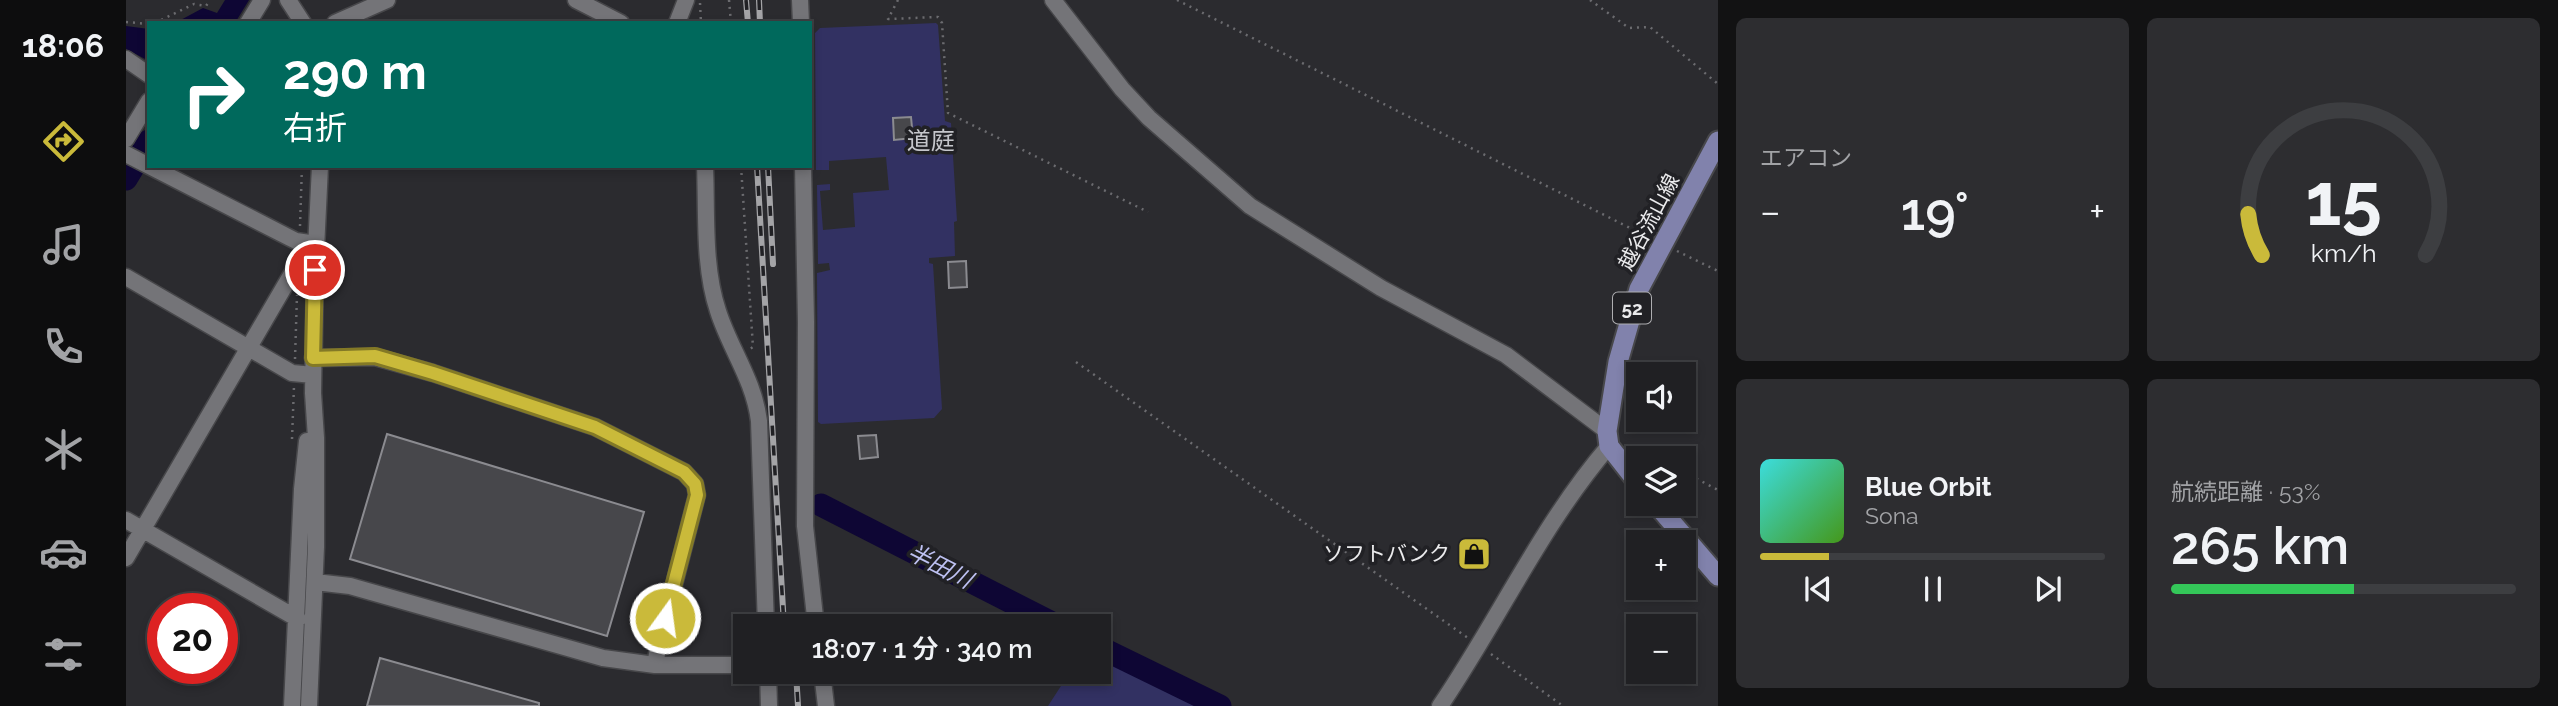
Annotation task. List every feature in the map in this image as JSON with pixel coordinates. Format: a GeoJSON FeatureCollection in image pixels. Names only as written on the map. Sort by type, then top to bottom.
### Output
{"type":"FeatureCollection","features":[{"type":"Feature","properties":{"kind":"main road","name":"越谷流山線"},"geometry":{"type":"LineString","coordinates":[[1608,438],[1618,362],[1639,289],[1718,141]]}},
{"type":"Feature","properties":{"kind":"main road"},"geometry":{"type":"LineString","coordinates":[[1608,438],[1626,465]]}},
{"type":"Feature","properties":{"kind":"main road"},"geometry":{"type":"LineString","coordinates":[[1666,516],[1718,576]]}},
{"type":"Feature","properties":{"kind":"street"},"geometry":{"type":"LineString","coordinates":[[249,21],[262,0]]}},
{"type":"Feature","properties":{"kind":"street"},"geometry":{"type":"LineString","coordinates":[[288,0],[302,21]]}},
{"type":"Feature","properties":{"kind":"street"},"geometry":{"type":"LineString","coordinates":[[576,0],[617,21]]}},
{"type":"Feature","properties":{"kind":"street"},"geometry":{"type":"LineString","coordinates":[[678,21],[685,0]]}},
{"type":"Feature","properties":{"kind":"street"},"geometry":{"type":"LineString","coordinates":[[800,0],[800,21]]}},
{"type":"Feature","properties":{"kind":"street"},"geometry":{"type":"LineString","coordinates":[[1053,0],[1122,89],[1149,118],[1250,206],[1392,294],[1506,355],[1608,438],[1440,706]]}},
{"type":"Feature","properties":{"kind":"street"},"geometry":{"type":"LineString","coordinates":[[339,21],[384,1]]}},
{"type":"Feature","properties":{"kind":"street"},"geometry":{"type":"LineString","coordinates":[[126,59],[147,74]]}},
{"type":"Feature","properties":{"kind":"street"},"geometry":{"type":"LineString","coordinates":[[126,139],[147,104]]}},
{"type":"Feature","properties":{"kind":"street"},"geometry":{"type":"LineString","coordinates":[[128,155],[147,164]]}},
{"type":"Feature","properties":{"kind":"street"},"geometry":{"type":"LineString","coordinates":[[156,168],[308,243]]}},
{"type":"Feature","properties":{"kind":"street"},"geometry":{"type":"LineString","coordinates":[[309,706],[315,582],[316,438],[313,393],[315,270],[308,243],[320,168]]}},
{"type":"Feature","properties":{"kind":"street"},"geometry":{"type":"LineString","coordinates":[[705,168],[713,291],[726,331],[753,388],[760,421],[766,614]]}},
{"type":"Feature","properties":{"kind":"street"},"geometry":{"type":"LineString","coordinates":[[803,168],[806,322],[805,526],[815,614]]}},
{"type":"Feature","properties":{"kind":"street"},"geometry":{"type":"LineString","coordinates":[[126,558],[294,270],[315,270]]}},
{"type":"Feature","properties":{"kind":"street"},"geometry":{"type":"LineString","coordinates":[[126,277],[295,374],[313,375]]}},
{"type":"Feature","properties":{"kind":"street"},"geometry":{"type":"LineString","coordinates":[[313,358],[375,356],[433,373],[595,427],[684,472],[695,484],[697,495],[655,665]]}},
{"type":"Feature","properties":{"kind":"street"},"geometry":{"type":"LineString","coordinates":[[292,706],[302,489],[313,393]]}},
{"type":"Feature","properties":{"kind":"street"},"geometry":{"type":"LineString","coordinates":[[126,520],[298,620]]}},
{"type":"Feature","properties":{"kind":"street"},"geometry":{"type":"LineString","coordinates":[[315,582],[350,586],[603,658],[655,665],[733,665]]}},
{"type":"Feature","properties":{"kind":"street"},"geometry":{"type":"LineString","coordinates":[[768,684],[769,706]]}},
{"type":"Feature","properties":{"kind":"street"},"geometry":{"type":"LineString","coordinates":[[823,684],[826,706]]}},
{"type":"Feature","properties":{"kind":"path"},"geometry":{"type":"LineString","coordinates":[[159,21],[194,4],[206,6],[210,0]]}},
{"type":"Feature","properties":{"kind":"path"},"geometry":{"type":"LineString","coordinates":[[699,0],[701,21]]}},
{"type":"Feature","properties":{"kind":"path"},"geometry":{"type":"LineString","coordinates":[[729,0],[731,21]]}},
{"type":"Feature","properties":{"kind":"path"},"geometry":{"type":"LineString","coordinates":[[898,0],[888,19],[938,17],[942,23],[948,113],[1148,212]]}},
{"type":"Feature","properties":{"kind":"path"},"geometry":{"type":"LineString","coordinates":[[1177,0],[1718,271]]}},
{"type":"Feature","properties":{"kind":"path"},"geometry":{"type":"LineString","coordinates":[[1590,0],[1629,28],[1650,27],[1718,84]]}},
{"type":"Feature","properties":{"kind":"path"},"geometry":{"type":"LineString","coordinates":[[126,22],[147,24]]}},
{"type":"Feature","properties":{"kind":"path"},"geometry":{"type":"LineString","coordinates":[[302,168],[308,243]]}},
{"type":"Feature","properties":{"kind":"path"},"geometry":{"type":"LineString","coordinates":[[741,168],[754,347],[746,351]]}},
{"type":"Feature","properties":{"kind":"path"},"geometry":{"type":"LineString","coordinates":[[292,440],[298,270]]}},
{"type":"Feature","properties":{"kind":"path"},"geometry":{"type":"LineString","coordinates":[[1076,362],[1563,706]]}},
{"type":"Feature","properties":{"kind":"path"},"geometry":{"type":"LineString","coordinates":[[1696,478],[1718,490]]}},
{"type":"Feature","properties":{"kind":"shaded area"},"geometry":{"type":"Polygon","coordinates":[[[225,0],[249,0],[236,21],[179,21],[203,8],[217,13],[225,0]]]}},
{"type":"Feature","properties":{"kind":"shaded area"},"geometry":{"type":"Polygon","coordinates":[[[936,23],[945,121],[951,123],[957,221],[954,222],[955,256],[929,258],[929,263],[933,264],[942,409],[934,418],[821,424],[818,422],[817,273],[830,270],[829,263],[818,264],[817,185],[830,184],[830,190],[820,191],[823,230],[855,227],[853,193],[889,190],[886,157],[829,161],[829,170],[816,170],[815,33],[820,28],[936,23]]]}},
{"type":"Feature","properties":{"kind":"shaded area"},"geometry":{"type":"Polygon","coordinates":[[[126,26],[147,29],[147,60],[126,49],[126,26]]]}},
{"type":"Feature","properties":{"kind":"shaded area"},"geometry":{"type":"Polygon","coordinates":[[[1111,659],[1201,706],[1048,706],[1062,684],[1111,684],[1111,659]]]}},
{"type":"Feature","properties":{"kind":"building"},"geometry":{"type":"Polygon","coordinates":[[[911,117],[913,138],[894,140],[893,118],[911,117]]]}},
{"type":"Feature","properties":{"kind":"building"},"geometry":{"type":"Polygon","coordinates":[[[966,261],[967,287],[949,288],[948,262],[966,261]]]}},
{"type":"Feature","properties":{"kind":"building"},"geometry":{"type":"Polygon","coordinates":[[[387,434],[644,512],[607,636],[350,559],[387,434]]]}},
{"type":"Feature","properties":{"kind":"building"},"geometry":{"type":"Polygon","coordinates":[[[876,435],[878,457],[860,459],[858,436],[876,435]]]}},
{"type":"Feature","properties":{"kind":"building"},"geometry":{"type":"Polygon","coordinates":[[[380,658],[539,703],[539,706],[367,706],[380,658]]]}},
{"type":"Feature","properties":{"kind":"waterway"},"geometry":{"type":"LineString","coordinates":[[126,179],[147,144]]}},
{"type":"Feature","properties":{"kind":"waterway","name":"半田川"},"geometry":{"type":"LineString","coordinates":[[821,505],[1034,614]]}},
{"type":"Feature","properties":{"kind":"waterway","name":"半田川"},"geometry":{"type":"LineString","coordinates":[[1111,653],[1220,706]]}},
{"type":"Feature","properties":{"kind":"railway"},"geometry":{"type":"LineString","coordinates":[[746,0],[748,21]]}},
{"type":"Feature","properties":{"kind":"railway"},"geometry":{"type":"LineString","coordinates":[[759,0],[760,21]]}},
{"type":"Feature","properties":{"kind":"railway"},"geometry":{"type":"LineString","coordinates":[[757,168],[783,614]]}},
{"type":"Feature","properties":{"kind":"railway"},"geometry":{"type":"LineString","coordinates":[[768,168],[773,264]]}},
{"type":"Feature","properties":{"kind":"railway"},"geometry":{"type":"LineString","coordinates":[[797,684],[798,706]]}},
{"type":"Feature","properties":{"kind":"place","name":"ソフトバンク"},"geometry":{"type":"Point","coordinates":[1474,554]}},
{"type":"Feature","properties":{"kind":"district","name":"道庭"},"geometry":{"type":"Point","coordinates":[931,141]}},
{"type":"Feature","properties":{"kind":"route"},"geometry":{"type":"LineString","coordinates":[[315,270],[313,358],[375,356],[433,373],[595,427],[684,472],[695,484],[697,495],[665,618]]}}]}
